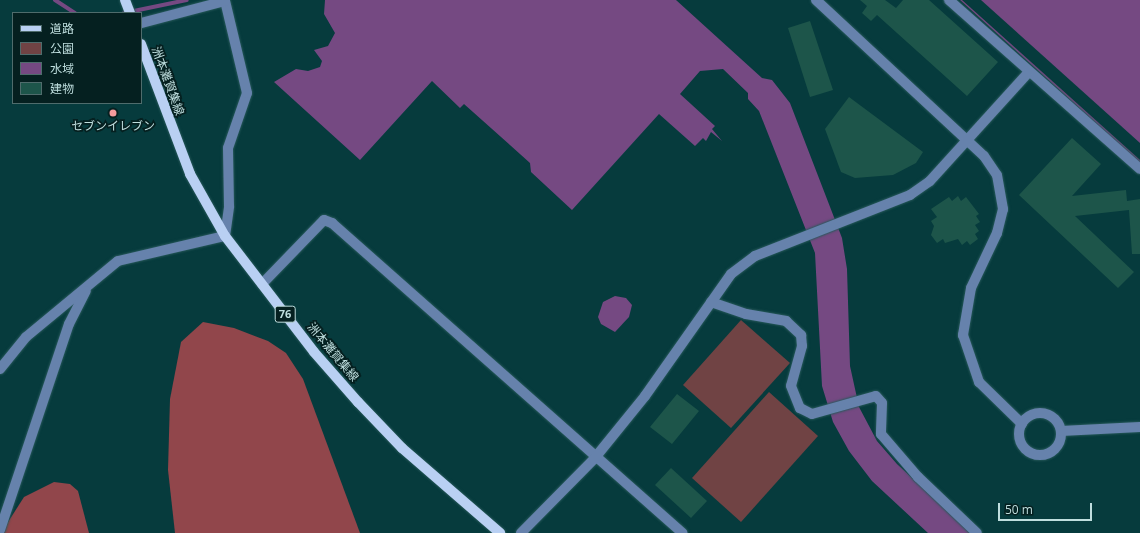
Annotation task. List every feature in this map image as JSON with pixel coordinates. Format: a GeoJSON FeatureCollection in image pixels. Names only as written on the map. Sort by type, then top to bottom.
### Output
{"type":"FeatureCollection","features":[{"type":"Feature","properties":{"kind":"main road"},"geometry":{"type":"LineString","coordinates":[[126,2],[130,12]]}},
{"type":"Feature","properties":{"kind":"main road","name":"洲本灘賀集線"},"geometry":{"type":"LineString","coordinates":[[142,47],[190,174],[225,236],[314,352],[402,448],[500,533]]}},
{"type":"Feature","properties":{"kind":"street"},"geometry":{"type":"LineString","coordinates":[[816,0],[966,140],[998,175],[1003,209],[998,233],[971,288],[963,335],[979,382],[1022,424]]}},
{"type":"Feature","properties":{"kind":"street"},"geometry":{"type":"LineString","coordinates":[[949,0],[1140,169]]}},
{"type":"Feature","properties":{"kind":"street"},"geometry":{"type":"LineString","coordinates":[[0,369],[26,337],[118,261],[225,236],[229,206],[228,148],[247,93],[226,1],[142,23]]}},
{"type":"Feature","properties":{"kind":"street"},"geometry":{"type":"LineString","coordinates":[[521,533],[594,459],[645,396],[731,274],[755,256],[799,238],[846,222],[915,192],[930,181],[1029,72]]}},
{"type":"Feature","properties":{"kind":"street"},"geometry":{"type":"LineString","coordinates":[[262,284],[324,220],[332,223],[594,459],[682,533]]}},
{"type":"Feature","properties":{"kind":"street"},"geometry":{"type":"LineString","coordinates":[[0,530],[69,324],[91,282]]}},
{"type":"Feature","properties":{"kind":"street"},"geometry":{"type":"LineString","coordinates":[[711,302],[746,314],[786,321],[798,331],[802,346],[791,386],[800,408],[812,414],[867,396],[876,396],[882,403],[881,434],[918,478],[978,533]]}},
{"type":"Feature","properties":{"kind":"street"},"geometry":{"type":"LineString","coordinates":[[1042,413],[1055,418],[1061,431],[1053,450],[1033,453],[1020,439],[1022,424],[1030,416],[1042,413]]}},
{"type":"Feature","properties":{"kind":"street"},"geometry":{"type":"LineString","coordinates":[[1061,431],[1140,427]]}},
{"type":"Feature","properties":{"kind":"green space"},"geometry":{"type":"Polygon","coordinates":[[[741,320],[790,363],[731,428],[683,385],[741,320]]]}},
{"type":"Feature","properties":{"kind":"green space"},"geometry":{"type":"Polygon","coordinates":[[[769,392],[818,436],[741,522],[692,478],[769,392]]]}},
{"type":"Feature","properties":{"kind":"shaded area"},"geometry":{"type":"Polygon","coordinates":[[[203,322],[234,328],[268,341],[286,353],[303,379],[360,533],[175,533],[168,470],[170,399],[181,342],[203,322]]]}},
{"type":"Feature","properties":{"kind":"shaded area"},"geometry":{"type":"Polygon","coordinates":[[[54,482],[70,484],[78,491],[89,533],[1,533],[24,497],[54,482]]]}},
{"type":"Feature","properties":{"kind":"water"},"geometry":{"type":"Polygon","coordinates":[[[325,0],[676,0],[762,78],[772,80],[790,103],[842,238],[847,269],[850,366],[859,407],[877,441],[897,464],[972,533],[928,533],[872,481],[849,451],[833,422],[822,386],[815,253],[759,111],[748,99],[748,93],[723,69],[700,71],[680,94],[715,126],[712,129],[722,141],[711,132],[706,141],[703,138],[695,146],[659,114],[572,210],[531,172],[530,163],[464,104],[460,108],[432,81],[360,160],[274,82],[296,69],[308,71],[320,67],[322,61],[314,50],[328,46],[335,33],[324,14],[325,0]]]}},
{"type":"Feature","properties":{"kind":"water"},"geometry":{"type":"Polygon","coordinates":[[[960,0],[1140,0],[1140,163],[960,0]]]}},
{"type":"Feature","properties":{"kind":"water"},"geometry":{"type":"Polygon","coordinates":[[[615,296],[626,298],[632,305],[629,317],[615,332],[601,324],[598,317],[603,302],[615,296]]]}},
{"type":"Feature","properties":{"kind":"pier"},"geometry":{"type":"Polygon","coordinates":[[[962,0],[981,0],[1140,143],[1140,160],[962,0]]]}},
{"type":"Feature","properties":{"kind":"building"},"geometry":{"type":"Polygon","coordinates":[[[860,0],[885,0],[896,8],[903,0],[929,0],[998,62],[967,96],[877,15],[871,21],[862,13],[867,6],[860,0]]]}},
{"type":"Feature","properties":{"kind":"building"},"geometry":{"type":"Polygon","coordinates":[[[810,21],[833,90],[810,97],[788,28],[810,21]]]}},
{"type":"Feature","properties":{"kind":"building"},"geometry":{"type":"Polygon","coordinates":[[[849,97],[923,152],[916,163],[893,175],[855,178],[841,172],[825,129],[849,97]]]}},
{"type":"Feature","properties":{"kind":"building"},"geometry":{"type":"Polygon","coordinates":[[[1072,138],[1101,164],[1072,196],[1126,190],[1127,201],[1140,199],[1140,254],[1132,254],[1129,210],[1075,216],[1134,272],[1118,288],[1019,195],[1072,138]]]}},
{"type":"Feature","properties":{"kind":"building"},"geometry":{"type":"Polygon","coordinates":[[[958,196],[961,201],[966,197],[979,214],[976,216],[980,222],[975,225],[979,231],[975,234],[978,239],[970,245],[967,241],[962,245],[958,239],[945,243],[943,239],[937,243],[931,235],[934,226],[931,221],[937,217],[931,209],[949,197],[952,201],[958,196]]]}},
{"type":"Feature","properties":{"kind":"building"},"geometry":{"type":"Polygon","coordinates":[[[677,394],[699,411],[672,444],[650,427],[677,394]]]}},
{"type":"Feature","properties":{"kind":"building"},"geometry":{"type":"Polygon","coordinates":[[[671,468],[707,501],[691,518],[655,485],[671,468]]]}},
{"type":"Feature","properties":{"kind":"waterway"},"geometry":{"type":"LineString","coordinates":[[55,0],[73,12]]}},
{"type":"Feature","properties":{"kind":"waterway"},"geometry":{"type":"LineString","coordinates":[[129,12],[187,0]]}},
{"type":"Feature","properties":{"kind":"place","name":"セブンイレブン"},"geometry":{"type":"Point","coordinates":[113,113]}}]}
